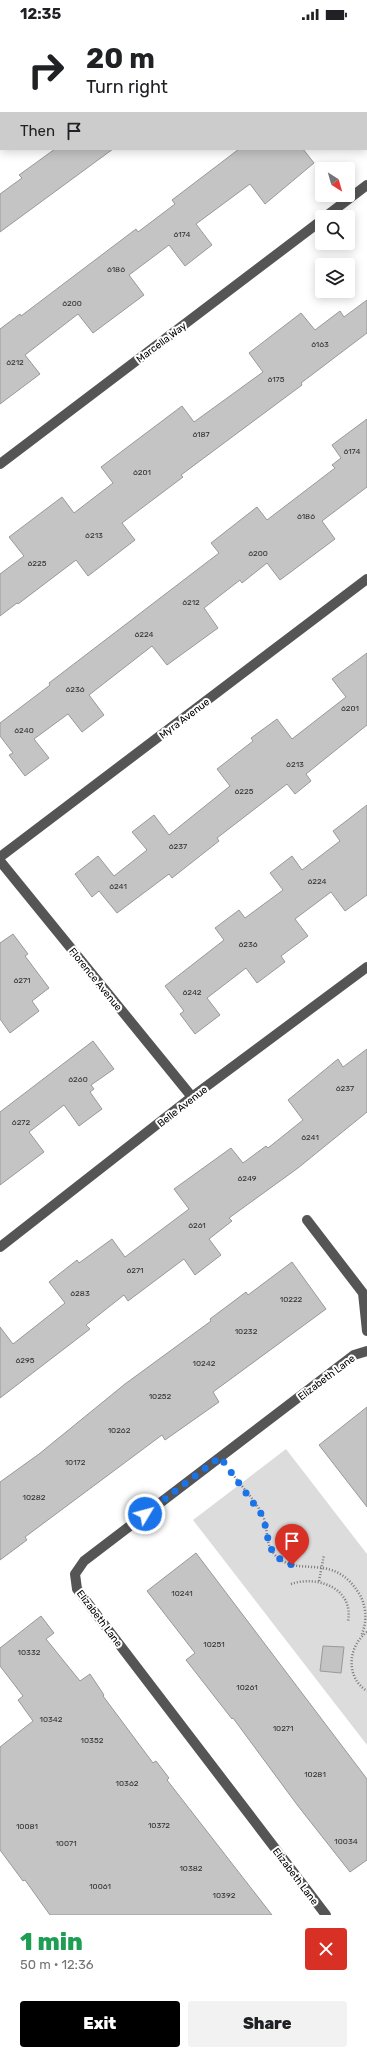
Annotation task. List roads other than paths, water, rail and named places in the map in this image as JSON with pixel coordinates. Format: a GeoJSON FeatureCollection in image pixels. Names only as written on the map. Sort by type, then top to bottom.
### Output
{"type":"FeatureCollection","features":[{"type":"Feature","properties":{"kind":"street"},"geometry":{"type":"LineString","coordinates":[[334,210],[367,185]]}},
{"type":"Feature","properties":{"kind":"street","name":"Marcella Way"},"geometry":{"type":"LineString","coordinates":[[0,464],[315,225]]}},
{"type":"Feature","properties":{"kind":"street","name":"Myra Avenue"},"geometry":{"type":"LineString","coordinates":[[0,857],[367,579]]}},
{"type":"Feature","properties":{"kind":"street","name":"Florence Avenue"},"geometry":{"type":"LineString","coordinates":[[0,861],[192,1097]]}},
{"type":"Feature","properties":{"kind":"street","name":"Belle Avenue"},"geometry":{"type":"LineString","coordinates":[[0,1247],[192,1097],[367,967]]}},
{"type":"Feature","properties":{"kind":"street"},"geometry":{"type":"LineString","coordinates":[[307,1220],[362,1293],[367,1331]]}},
{"type":"Feature","properties":{"kind":"street","name":"Elizabeth Lane"},"geometry":{"type":"LineString","coordinates":[[326,1915],[77,1589],[75,1574],[84,1561],[354,1354],[367,1351]]}}]}
